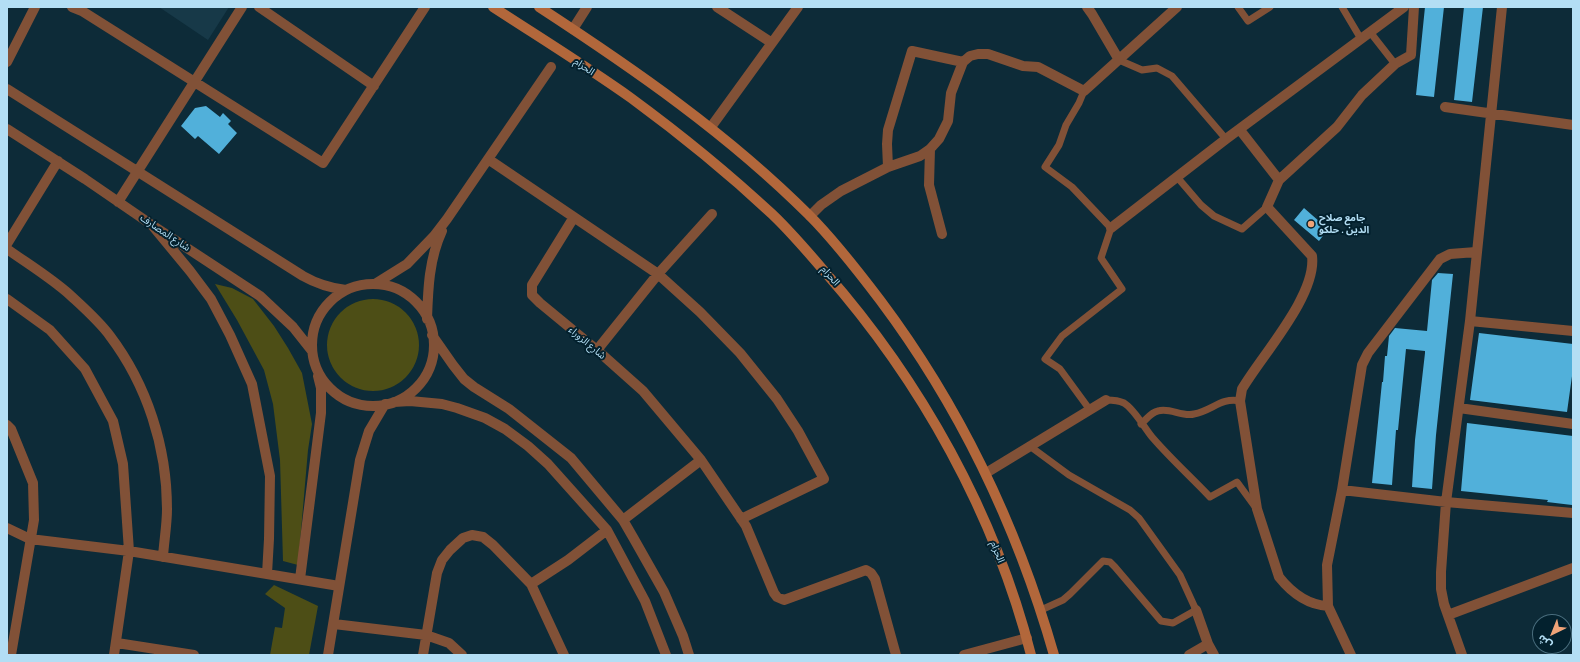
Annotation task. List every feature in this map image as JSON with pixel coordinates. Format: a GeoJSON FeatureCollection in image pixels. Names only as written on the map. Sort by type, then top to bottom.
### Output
{"type":"FeatureCollection","features":[{"type":"Feature","properties":{"kind":"main road","name":"الحزام"},"geometry":{"type":"LineString","coordinates":[[493,7],[631,98],[699,151],[774,216],[844,293],[900,368],[924,406],[969,488],[1001,562],[1027,638],[1031,655]]}},
{"type":"Feature","properties":{"kind":"main road"},"geometry":{"type":"LineString","coordinates":[[539,7],[638,72],[711,127],[752,162],[810,216],[869,286],[897,324],[939,387],[986,473],[1022,556],[1041,610],[1054,655]]}},
{"type":"Feature","properties":{"kind":"street"},"geometry":{"type":"LineString","coordinates":[[7,62],[35,7]]}},
{"type":"Feature","properties":{"kind":"street"},"geometry":{"type":"LineString","coordinates":[[72,7],[82,11],[323,163],[425,7]]}},
{"type":"Feature","properties":{"kind":"street"},"geometry":{"type":"LineString","coordinates":[[118,202],[242,7]]}},
{"type":"Feature","properties":{"kind":"street"},"geometry":{"type":"LineString","coordinates":[[259,7],[374,86]]}},
{"type":"Feature","properties":{"kind":"street"},"geometry":{"type":"LineString","coordinates":[[573,29],[587,7]]}},
{"type":"Feature","properties":{"kind":"street"},"geometry":{"type":"LineString","coordinates":[[717,7],[772,43]]}},
{"type":"Feature","properties":{"kind":"street"},"geometry":{"type":"LineString","coordinates":[[711,127],[798,7]]}},
{"type":"Feature","properties":{"kind":"street"},"geometry":{"type":"LineString","coordinates":[[1087,7],[1119,60]]}},
{"type":"Feature","properties":{"kind":"street"},"geometry":{"type":"LineString","coordinates":[[810,216],[821,205],[841,191],[888,167],[920,156],[930,149],[939,139],[948,121],[951,93],[963,62],[970,56],[988,54],[1023,66],[1038,67],[1084,91],[1176,7]]}},
{"type":"Feature","properties":{"kind":"street"},"geometry":{"type":"LineString","coordinates":[[1111,228],[1226,139],[1404,7]]}},
{"type":"Feature","properties":{"kind":"street"},"geometry":{"type":"LineString","coordinates":[[1328,606],[1317,606],[1305,600],[1286,586],[1279,577],[1257,509],[1240,401],[1242,389],[1300,303],[1306,289],[1313,264],[1312,256],[1267,207],[1280,180],[1336,127],[1362,95],[1395,64],[1411,55],[1414,7]]}},
{"type":"Feature","properties":{"kind":"street"},"geometry":{"type":"LineString","coordinates":[[1462,655],[1448,615],[1442,589],[1441,572],[1446,502],[1470,321],[1502,7]]}},
{"type":"Feature","properties":{"kind":"street"},"geometry":{"type":"LineString","coordinates":[[888,167],[888,130],[912,51],[963,62]]}},
{"type":"Feature","properties":{"kind":"street"},"geometry":{"type":"LineString","coordinates":[[375,284],[407,264],[448,219],[550,67]]}},
{"type":"Feature","properties":{"kind":"street"},"geometry":{"type":"LineString","coordinates":[[7,89],[303,276],[316,283],[331,288],[346,290]]}},
{"type":"Feature","properties":{"kind":"street"},"geometry":{"type":"LineString","coordinates":[[1445,107],[1573,125]]}},
{"type":"Feature","properties":{"kind":"street","name":"شارع المصارف"},"geometry":{"type":"LineString","coordinates":[[7,129],[58,161],[260,296],[293,327],[312,351]]}},
{"type":"Feature","properties":{"kind":"street"},"geometry":{"type":"LineString","coordinates":[[1240,130],[1280,180]]}},
{"type":"Feature","properties":{"kind":"street"},"geometry":{"type":"LineString","coordinates":[[930,149],[929,185],[942,234]]}},
{"type":"Feature","properties":{"kind":"street"},"geometry":{"type":"LineString","coordinates":[[488,159],[658,274],[700,312],[740,353],[789,416],[824,478],[741,519]]}},
{"type":"Feature","properties":{"kind":"street"},"geometry":{"type":"LineString","coordinates":[[7,244],[58,161]]}},
{"type":"Feature","properties":{"kind":"street"},"geometry":{"type":"LineString","coordinates":[[597,350],[658,274],[712,214]]}},
{"type":"Feature","properties":{"kind":"street","name":"شارع الزوراء"},"geometry":{"type":"LineString","coordinates":[[574,217],[532,285],[532,295],[540,304],[597,350],[643,391],[701,460],[746,526],[777,598],[784,600],[866,570],[871,573],[875,579],[896,655]]}},
{"type":"Feature","properties":{"kind":"street"},"geometry":{"type":"LineString","coordinates":[[427,319],[429,276],[438,239],[448,219]]}},
{"type":"Feature","properties":{"kind":"street"},"geometry":{"type":"LineString","coordinates":[[152,225],[211,299],[230,335],[252,384],[263,433],[270,476],[269,539],[266,574]]}},
{"type":"Feature","properties":{"kind":"street"},"geometry":{"type":"LineString","coordinates":[[7,248],[69,294],[92,316],[110,335],[136,376],[148,402],[162,453],[167,508],[163,557]]}},
{"type":"Feature","properties":{"kind":"street"},"geometry":{"type":"LineString","coordinates":[[1351,655],[1328,606],[1327,565],[1342,490],[1362,365],[1368,353],[1440,259],[1450,254],[1476,252]]}},
{"type":"Feature","properties":{"kind":"street"},"geometry":{"type":"LineString","coordinates":[[300,579],[321,413],[321,388],[312,351],[313,332],[319,315],[330,301],[346,290],[360,285],[375,284],[389,286],[403,292],[419,306],[427,319],[432,335],[433,353],[428,371],[423,379],[410,392],[390,403],[369,431],[360,460],[328,655]]}},
{"type":"Feature","properties":{"kind":"street"},"geometry":{"type":"LineString","coordinates":[[7,299],[50,330],[85,369],[114,421],[123,464],[129,551],[114,655]]}},
{"type":"Feature","properties":{"kind":"street"},"geometry":{"type":"LineString","coordinates":[[1470,321],[1573,331]]}},
{"type":"Feature","properties":{"kind":"street"},"geometry":{"type":"LineString","coordinates":[[432,335],[464,379],[509,409],[571,458],[622,520],[634,538],[664,592],[683,636],[689,655]]}},
{"type":"Feature","properties":{"kind":"street"},"geometry":{"type":"LineString","coordinates":[[317,369],[321,377],[333,391],[349,401],[367,405],[426,402],[456,408],[485,418],[505,429],[528,446],[548,464],[607,530],[645,602],[666,655]]}},
{"type":"Feature","properties":{"kind":"street"},"geometry":{"type":"LineString","coordinates":[[986,473],[1106,400]]}},
{"type":"Feature","properties":{"kind":"street"},"geometry":{"type":"LineString","coordinates":[[1459,408],[1573,424]]}},
{"type":"Feature","properties":{"kind":"street"},"geometry":{"type":"LineString","coordinates":[[7,425],[11,429],[33,483],[34,520],[10,642],[11,655]]}},
{"type":"Feature","properties":{"kind":"street"},"geometry":{"type":"LineString","coordinates":[[622,520],[701,460]]}},
{"type":"Feature","properties":{"kind":"street"},"geometry":{"type":"LineString","coordinates":[[1342,490],[1446,502],[1573,513]]}},
{"type":"Feature","properties":{"kind":"street"},"geometry":{"type":"LineString","coordinates":[[7,528],[30,539],[129,551],[339,586]]}},
{"type":"Feature","properties":{"kind":"street"},"geometry":{"type":"LineString","coordinates":[[531,584],[568,560],[607,530]]}},
{"type":"Feature","properties":{"kind":"street"},"geometry":{"type":"LineString","coordinates":[[423,655],[437,573],[442,560],[463,538],[472,535],[483,537],[493,545],[531,584],[564,655]]}},
{"type":"Feature","properties":{"kind":"street"},"geometry":{"type":"LineString","coordinates":[[1448,615],[1573,568]]}},
{"type":"Feature","properties":{"kind":"street"},"geometry":{"type":"LineString","coordinates":[[1196,610],[1208,644],[1214,655]]}},
{"type":"Feature","properties":{"kind":"street"},"geometry":{"type":"LineString","coordinates":[[334,624],[426,635],[449,643],[462,655]]}},
{"type":"Feature","properties":{"kind":"street"},"geometry":{"type":"LineString","coordinates":[[964,655],[1027,638]]}},
{"type":"Feature","properties":{"kind":"street"},"geometry":{"type":"LineString","coordinates":[[116,643],[194,655]]}},
{"type":"Feature","properties":{"kind":"street"},"geometry":{"type":"LineString","coordinates":[[1189,655],[1208,644]]}},
{"type":"Feature","properties":{"kind":"lane"},"geometry":{"type":"LineString","coordinates":[[1238,7],[1248,21],[1270,7]]}},
{"type":"Feature","properties":{"kind":"lane"},"geometry":{"type":"LineString","coordinates":[[1342,7],[1360,39]]}},
{"type":"Feature","properties":{"kind":"lane"},"geometry":{"type":"LineString","coordinates":[[1370,32],[1395,64]]}},
{"type":"Feature","properties":{"kind":"lane"},"geometry":{"type":"LineString","coordinates":[[1119,60],[1142,70],[1157,68],[1172,76],[1226,139]]}},
{"type":"Feature","properties":{"kind":"lane"},"geometry":{"type":"LineString","coordinates":[[1084,91],[1066,125],[1059,145],[1044,167],[1072,187],[1111,228],[1101,258],[1122,289],[1062,336],[1045,359],[1060,369],[1090,410]]}},
{"type":"Feature","properties":{"kind":"lane"},"geometry":{"type":"LineString","coordinates":[[1177,177],[1214,216],[1242,228],[1267,207]]}},
{"type":"Feature","properties":{"kind":"lane"},"geometry":{"type":"LineString","coordinates":[[1141,424],[1158,410],[1193,415],[1229,399],[1240,401]]}},
{"type":"Feature","properties":{"kind":"lane"},"geometry":{"type":"LineString","coordinates":[[1106,400],[1116,400],[1125,404],[1162,448],[1210,497],[1237,482],[1257,509]]}},
{"type":"Feature","properties":{"kind":"lane"},"geometry":{"type":"LineString","coordinates":[[1030,447],[1069,475],[1130,510],[1139,518],[1180,575],[1196,610],[1173,623],[1161,621],[1110,562],[1103,561],[1063,600],[1041,610]]}},
{"type":"Feature","properties":{"kind":"shaded area"},"geometry":{"type":"Polygon","coordinates":[[[159,7],[229,7],[208,40],[159,7]]]}},
{"type":"Feature","properties":{"kind":"shaded area"},"geometry":{"type":"Polygon","coordinates":[[[215,284],[232,288],[253,299],[274,326],[302,373],[312,424],[308,450],[298,565],[283,561],[280,460],[273,404],[264,370],[237,320],[215,284]]]}},
{"type":"Feature","properties":{"kind":"shaded area"},"geometry":{"type":"Polygon","coordinates":[[[373,299],[391,302],[406,312],[416,327],[419,345],[416,363],[406,378],[391,388],[373,391],[355,388],[340,378],[330,363],[327,345],[330,327],[340,312],[355,302],[373,299]]]}},
{"type":"Feature","properties":{"kind":"shaded area"},"geometry":{"type":"Polygon","coordinates":[[[274,585],[318,606],[309,655],[270,655],[275,627],[282,628],[285,608],[265,594],[274,585]]]}},
{"type":"Feature","properties":{"kind":"building"},"geometry":{"type":"Polygon","coordinates":[[[1425,7],[1444,7],[1434,97],[1416,95],[1425,7]]]}},
{"type":"Feature","properties":{"kind":"building"},"geometry":{"type":"Polygon","coordinates":[[[1464,7],[1483,7],[1472,102],[1454,100],[1464,7]]]}},
{"type":"Feature","properties":{"kind":"building"},"geometry":{"type":"Polygon","coordinates":[[[206,106],[220,117],[223,113],[231,121],[228,124],[237,133],[219,154],[198,136],[195,139],[181,126],[195,108],[206,106]]]}},
{"type":"Feature","properties":{"kind":"building","name":"جامع صلاح الدين . حلكو"},"geometry":{"type":"Polygon","coordinates":[[[1304,208],[1328,229],[1319,241],[1294,220],[1304,208]]]}},
{"type":"Feature","properties":{"kind":"building"},"geometry":{"type":"Polygon","coordinates":[[[1438,273],[1453,274],[1436,435],[1432,489],[1412,487],[1415,440],[1425,351],[1406,349],[1398,430],[1396,430],[1392,485],[1372,483],[1385,356],[1387,356],[1389,336],[1395,328],[1427,331],[1432,280],[1438,273]]]}},
{"type":"Feature","properties":{"kind":"building"},"geometry":{"type":"Polygon","coordinates":[[[1479,333],[1573,344],[1573,369],[1567,412],[1470,400],[1479,333]]]}},
{"type":"Feature","properties":{"kind":"building"},"geometry":{"type":"Polygon","coordinates":[[[1467,423],[1573,436],[1572,505],[1547,502],[1548,500],[1461,491],[1467,423]]]}},
{"type":"Feature","properties":{"kind":"place","name":"جامع صلاح الدين . حلكو"},"geometry":{"type":"Point","coordinates":[1311,224]}}]}
